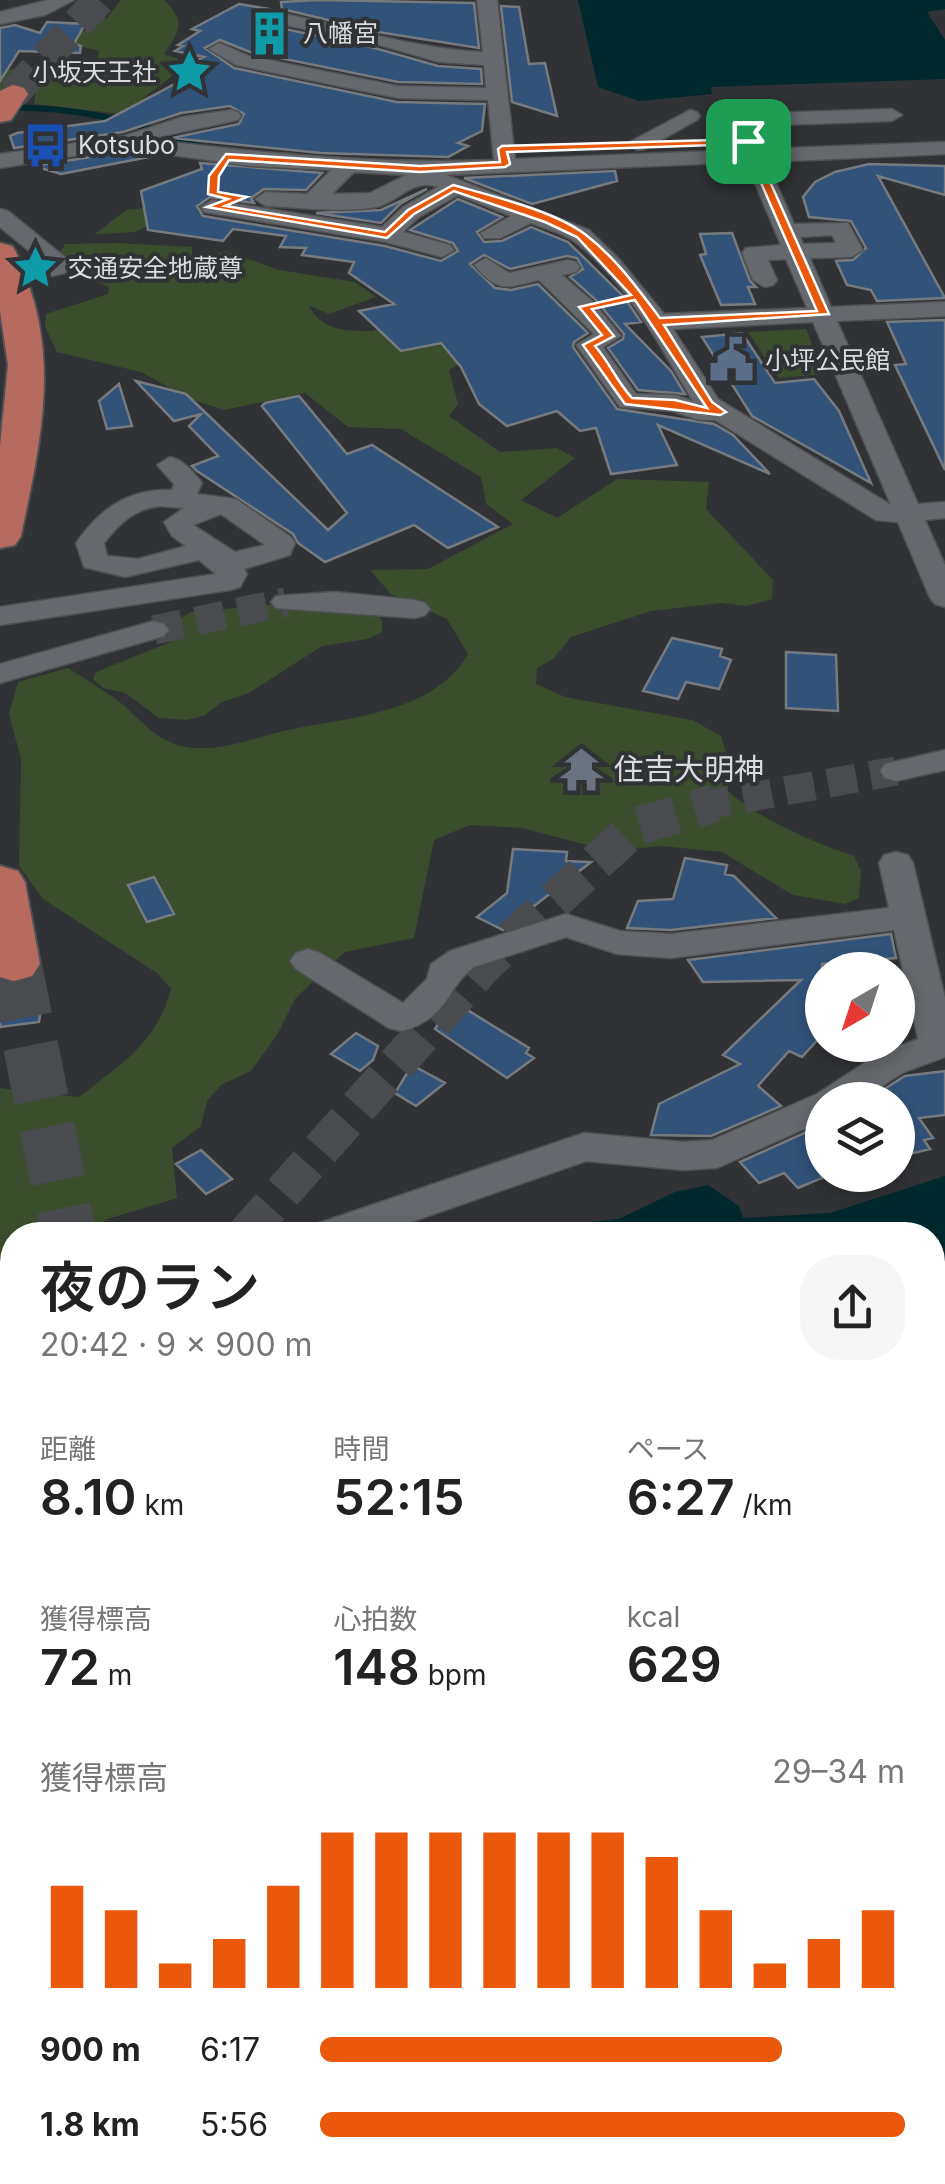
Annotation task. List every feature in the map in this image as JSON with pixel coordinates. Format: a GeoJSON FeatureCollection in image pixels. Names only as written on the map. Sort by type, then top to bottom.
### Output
{"type":"FeatureCollection","features":[{"type":"Feature","properties":{"kind":"highway"},"geometry":{"type":"LineString","coordinates":[[0,536],[29,397],[28,352],[5,266]]}},
{"type":"Feature","properties":{"kind":"highway"},"geometry":{"type":"LineString","coordinates":[[0,882],[14,964]]}},
{"type":"Feature","properties":{"kind":"street"},"geometry":{"type":"LineString","coordinates":[[18,0],[42,7]]}},
{"type":"Feature","properties":{"kind":"street"},"geometry":{"type":"LineString","coordinates":[[0,18],[64,0]]}},
{"type":"Feature","properties":{"kind":"street"},"geometry":{"type":"LineString","coordinates":[[488,0],[504,157]]}},
{"type":"Feature","properties":{"kind":"street"},"geometry":{"type":"LineString","coordinates":[[272,17],[368,36],[439,56],[493,60]]}},
{"type":"Feature","properties":{"kind":"street"},"geometry":{"type":"LineString","coordinates":[[219,49],[243,60],[398,92],[496,94]]}},
{"type":"Feature","properties":{"kind":"street"},"geometry":{"type":"LineString","coordinates":[[810,90],[824,117]]}},
{"type":"Feature","properties":{"kind":"street"},"geometry":{"type":"LineString","coordinates":[[0,161],[122,142],[182,123],[231,116]]}},
{"type":"Feature","properties":{"kind":"street"},"geometry":{"type":"LineString","coordinates":[[637,144],[690,116]]}},
{"type":"Feature","properties":{"kind":"street"},"geometry":{"type":"LineString","coordinates":[[892,116],[738,120],[945,598]]}},
{"type":"Feature","properties":{"kind":"street"},"geometry":{"type":"LineString","coordinates":[[504,157],[751,148],[945,134]]}},
{"type":"Feature","properties":{"kind":"street"},"geometry":{"type":"LineString","coordinates":[[122,142],[218,172],[348,165],[422,173],[504,157],[637,144],[945,148]]}},
{"type":"Feature","properties":{"kind":"street"},"geometry":{"type":"LineString","coordinates":[[313,201],[348,165]]}},
{"type":"Feature","properties":{"kind":"street"},"geometry":{"type":"LineString","coordinates":[[218,172],[212,194],[313,201],[375,200],[422,173]]}},
{"type":"Feature","properties":{"kind":"street"},"geometry":{"type":"LineString","coordinates":[[422,173],[581,235],[638,297],[708,404],[720,412],[886,514],[945,510]]}},
{"type":"Feature","properties":{"kind":"street"},"geometry":{"type":"LineString","coordinates":[[387,235],[411,212],[453,188]]}},
{"type":"Feature","properties":{"kind":"street"},"geometry":{"type":"LineString","coordinates":[[242,197],[212,207],[400,235],[442,250]]}},
{"type":"Feature","properties":{"kind":"street"},"geometry":{"type":"LineString","coordinates":[[492,233],[533,214]]}},
{"type":"Feature","properties":{"kind":"street"},"geometry":{"type":"LineString","coordinates":[[0,216],[58,263],[48,273],[5,266]]}},
{"type":"Feature","properties":{"kind":"street"},"geometry":{"type":"LineString","coordinates":[[765,280],[754,253],[792,242]]}},
{"type":"Feature","properties":{"kind":"street"},"geometry":{"type":"LineString","coordinates":[[486,265],[504,280],[600,261]]}},
{"type":"Feature","properties":{"kind":"street"},"geometry":{"type":"LineString","coordinates":[[546,274],[584,307],[609,336],[588,345],[609,368],[614,385],[629,402],[675,404],[698,412],[720,412]]}},
{"type":"Feature","properties":{"kind":"street"},"geometry":{"type":"LineString","coordinates":[[584,307],[638,297]]}},
{"type":"Feature","properties":{"kind":"street"},"geometry":{"type":"LineString","coordinates":[[657,322],[945,309]]}},
{"type":"Feature","properties":{"kind":"street"},"geometry":{"type":"LineString","coordinates":[[0,616],[230,581],[233,574],[205,551],[144,569],[114,570],[94,561],[90,543],[118,510],[158,499],[195,503],[188,482],[170,466]]}},
{"type":"Feature","properties":{"kind":"street"},"geometry":{"type":"LineString","coordinates":[[286,602],[334,601],[415,609]]}},
{"type":"Feature","properties":{"kind":"street"},"geometry":{"type":"LineString","coordinates":[[0,674],[154,630]]}},
{"type":"Feature","properties":{"kind":"street"},"geometry":{"type":"LineString","coordinates":[[896,771],[945,760]]}},
{"type":"Feature","properties":{"kind":"street"},"geometry":{"type":"LineString","coordinates":[[860,1082],[891,1062],[941,1044],[906,917],[896,864]]}},
{"type":"Feature","properties":{"kind":"street"},"geometry":{"type":"LineString","coordinates":[[308,962],[402,1019],[430,1000],[446,981],[444,972],[462,959],[566,925],[617,942],[657,946],[906,917]]}},
{"type":"Feature","properties":{"kind":"street"},"geometry":{"type":"LineString","coordinates":[[368,1222],[584,1148],[683,1156],[717,1154],[805,1114]]}},
{"type":"Feature","properties":{"kind":"green space"},"geometry":{"type":"Polygon","coordinates":[[[121,0],[164,0],[176,15],[177,33],[164,54],[178,59],[175,74],[143,98],[157,105],[130,115],[34,104],[37,83],[14,81],[0,89],[0,69],[65,70],[94,64],[100,51],[38,36],[38,31],[85,31],[95,19],[107,18],[121,0]]]}},
{"type":"Feature","properties":{"kind":"green space"},"geometry":{"type":"Polygon","coordinates":[[[209,203],[186,208],[135,232],[85,235],[95,234],[126,210],[209,203]]]}},
{"type":"Feature","properties":{"kind":"green space"},"geometry":{"type":"Polygon","coordinates":[[[65,244],[192,247],[192,257],[254,279],[200,257],[226,251],[279,270],[355,282],[376,297],[329,314],[308,305],[332,327],[362,331],[410,329],[475,354],[449,370],[458,404],[449,416],[500,452],[557,448],[575,458],[521,500],[557,518],[617,479],[709,482],[706,509],[773,580],[772,599],[747,606],[721,603],[651,611],[571,637],[553,659],[537,668],[536,684],[565,697],[692,720],[721,736],[729,762],[728,791],[788,829],[854,856],[861,871],[859,898],[845,904],[793,895],[722,852],[661,846],[610,851],[522,828],[470,825],[434,840],[414,938],[345,952],[295,999],[277,1035],[251,1071],[221,1085],[207,1101],[201,1126],[172,1148],[177,1198],[102,1222],[0,1222],[0,1088],[79,1097],[147,1038],[171,989],[157,973],[43,899],[19,866],[21,759],[9,714],[18,682],[68,668],[113,697],[161,738],[195,748],[223,746],[391,709],[435,689],[468,654],[447,619],[391,594],[370,570],[428,569],[513,524],[486,504],[481,477],[401,429],[348,427],[305,393],[224,410],[190,399],[141,372],[57,352],[45,327],[46,314],[108,294],[109,287],[74,271],[60,253],[65,244]]]}},
{"type":"Feature","properties":{"kind":"green space"},"geometry":{"type":"Polygon","coordinates":[[[806,329],[824,374],[778,378],[748,332],[806,329]]]}},
{"type":"Feature","properties":{"kind":"green space"},"geometry":{"type":"Polygon","coordinates":[[[278,604],[371,610],[382,620],[382,632],[367,639],[322,646],[249,693],[220,703],[204,716],[186,720],[159,718],[125,693],[103,688],[93,679],[96,672],[173,641],[177,620],[191,612],[278,604]]]}},
{"type":"Feature","properties":{"kind":"water"},"geometry":{"type":"Polygon","coordinates":[[[578,0],[945,0],[945,9],[927,12],[945,40],[945,79],[711,87],[712,94],[639,101],[598,87],[578,0]]]}},
{"type":"Feature","properties":{"kind":"water"},"geometry":{"type":"Polygon","coordinates":[[[945,1176],[945,1222],[592,1222],[619,1219],[675,1192],[708,1185],[739,1206],[743,1218],[830,1213],[895,1192],[915,1192],[915,1186],[945,1176]]]}},
{"type":"Feature","properties":{"kind":"building"},"geometry":{"type":"Polygon","coordinates":[[[281,2],[474,3],[479,48],[378,32],[282,9],[281,2]]]}},
{"type":"Feature","properties":{"kind":"building"},"geometry":{"type":"Polygon","coordinates":[[[239,4],[269,9],[258,16],[264,25],[364,45],[438,66],[481,69],[482,84],[398,82],[250,52],[220,40],[205,48],[234,68],[397,102],[485,104],[482,131],[458,143],[468,146],[448,157],[321,153],[172,138],[239,124],[244,114],[230,106],[181,113],[123,132],[14,148],[10,136],[17,133],[105,121],[199,71],[184,66],[204,57],[175,51],[183,46],[178,45],[200,31],[192,29],[239,4]]]}},
{"type":"Feature","properties":{"kind":"building"},"geometry":{"type":"Polygon","coordinates":[[[501,6],[519,7],[529,64],[545,63],[557,116],[512,102],[501,6]]]}},
{"type":"Feature","properties":{"kind":"building"},"geometry":{"type":"Polygon","coordinates":[[[47,22],[85,24],[74,44],[81,46],[80,53],[19,51],[0,81],[0,28],[15,25],[40,33],[47,22]]]}},
{"type":"Feature","properties":{"kind":"building"},"geometry":{"type":"Polygon","coordinates":[[[122,152],[154,156],[61,174],[34,166],[122,152]]]}},
{"type":"Feature","properties":{"kind":"building"},"geometry":{"type":"Polygon","coordinates":[[[200,163],[322,173],[306,190],[264,189],[251,198],[254,203],[210,197],[197,206],[203,216],[385,246],[441,261],[458,251],[453,243],[410,230],[458,199],[502,217],[477,232],[484,242],[502,241],[531,227],[568,242],[624,297],[641,322],[625,324],[671,371],[685,394],[638,390],[608,348],[623,339],[624,334],[595,299],[570,277],[583,269],[577,258],[567,256],[510,269],[484,255],[470,264],[495,288],[511,290],[538,284],[588,333],[573,347],[617,409],[714,424],[733,435],[770,474],[658,425],[677,465],[611,474],[596,428],[580,431],[557,411],[507,426],[479,404],[461,367],[441,343],[401,351],[359,311],[394,304],[349,273],[354,262],[302,255],[306,248],[280,247],[286,236],[233,229],[223,241],[148,230],[141,191],[202,169],[200,163]]]}},
{"type":"Feature","properties":{"kind":"building"},"geometry":{"type":"Polygon","coordinates":[[[869,164],[945,166],[945,195],[878,176],[945,298],[877,301],[871,290],[847,285],[836,261],[853,260],[866,248],[851,221],[809,217],[803,197],[815,182],[835,172],[869,164]]]}},
{"type":"Feature","properties":{"kind":"building"},"geometry":{"type":"Polygon","coordinates":[[[615,171],[617,181],[532,204],[464,178],[615,171]]]}},
{"type":"Feature","properties":{"kind":"building"},"geometry":{"type":"Polygon","coordinates":[[[427,189],[400,204],[381,223],[316,213],[381,210],[427,189]]]}},
{"type":"Feature","properties":{"kind":"building"},"geometry":{"type":"Polygon","coordinates":[[[732,233],[750,281],[756,287],[748,287],[755,304],[721,305],[700,255],[706,254],[700,234],[732,233]]]}},
{"type":"Feature","properties":{"kind":"building"},"geometry":{"type":"Polygon","coordinates":[[[945,320],[945,470],[895,365],[906,364],[887,322],[945,320]]]}},
{"type":"Feature","properties":{"kind":"building"},"geometry":{"type":"Polygon","coordinates":[[[742,333],[775,383],[814,379],[839,411],[871,483],[752,416],[702,337],[742,333]]]}},
{"type":"Feature","properties":{"kind":"building"},"geometry":{"type":"Polygon","coordinates":[[[136,381],[186,394],[328,530],[347,513],[262,406],[265,403],[299,396],[347,454],[372,445],[498,527],[448,548],[414,525],[325,562],[298,543],[293,534],[197,471],[192,466],[218,456],[189,426],[201,414],[174,421],[136,381]]]}},
{"type":"Feature","properties":{"kind":"building"},"geometry":{"type":"Polygon","coordinates":[[[119,384],[132,426],[107,429],[99,401],[119,384]]]}},
{"type":"Feature","properties":{"kind":"building"},"geometry":{"type":"Polygon","coordinates":[[[672,638],[722,649],[720,656],[731,660],[719,689],[686,682],[678,699],[643,691],[672,638]]]}},
{"type":"Feature","properties":{"kind":"building"},"geometry":{"type":"Polygon","coordinates":[[[786,652],[836,655],[838,711],[786,708],[786,652]]]}},
{"type":"Feature","properties":{"kind":"building"},"geometry":{"type":"Polygon","coordinates":[[[513,849],[567,852],[566,861],[591,862],[503,930],[477,917],[507,893],[513,849]]]}},
{"type":"Feature","properties":{"kind":"building"},"geometry":{"type":"Polygon","coordinates":[[[685,858],[727,865],[725,874],[734,876],[776,918],[671,930],[627,928],[638,901],[673,899],[685,858]]]}},
{"type":"Feature","properties":{"kind":"building"},"geometry":{"type":"Polygon","coordinates":[[[154,877],[174,914],[147,922],[128,885],[154,877]]]}},
{"type":"Feature","properties":{"kind":"building"},"geometry":{"type":"Polygon","coordinates":[[[891,934],[895,952],[805,952],[805,1054],[802,1057],[789,1051],[758,1086],[781,1106],[711,1136],[651,1135],[659,1104],[740,1064],[723,1055],[801,980],[703,982],[688,960],[891,934]]]}},
{"type":"Feature","properties":{"kind":"building"},"geometry":{"type":"Polygon","coordinates":[[[44,989],[39,1022],[0,1027],[1,997],[16,990],[44,989]]]}},
{"type":"Feature","properties":{"kind":"building"},"geometry":{"type":"Polygon","coordinates":[[[453,1001],[529,1048],[526,1053],[534,1058],[507,1078],[435,1029],[453,1001]]]}},
{"type":"Feature","properties":{"kind":"building"},"geometry":{"type":"Polygon","coordinates":[[[356,1033],[378,1046],[373,1060],[360,1071],[331,1054],[356,1033]]]}},
{"type":"Feature","properties":{"kind":"building"},"geometry":{"type":"Polygon","coordinates":[[[412,1065],[445,1083],[416,1106],[395,1093],[412,1065]]]}},
{"type":"Feature","properties":{"kind":"building"},"geometry":{"type":"Polygon","coordinates":[[[945,1071],[945,1115],[919,1118],[933,1138],[924,1140],[930,1149],[915,1153],[915,1082],[896,1082],[905,1076],[945,1071]]]}},
{"type":"Feature","properties":{"kind":"building"},"geometry":{"type":"Polygon","coordinates":[[[805,1133],[805,1185],[798,1188],[784,1173],[759,1183],[740,1162],[805,1133]]]}},
{"type":"Feature","properties":{"kind":"building"},"geometry":{"type":"Polygon","coordinates":[[[201,1150],[232,1179],[206,1194],[176,1164],[201,1150]]]}},
{"type":"Feature","properties":{"kind":"waterway"},"geometry":{"type":"LineString","coordinates":[[0,108],[53,109],[104,117],[203,148]]}},
{"type":"Feature","properties":{"kind":"tunnel"},"geometry":{"type":"LineString","coordinates":[[13,94],[99,0]]}},
{"type":"Feature","properties":{"kind":"tunnel"},"geometry":{"type":"LineString","coordinates":[[154,630],[286,602]]}},
{"type":"Feature","properties":{"kind":"tunnel"},"geometry":{"type":"LineString","coordinates":[[711,804],[896,771]]}},
{"type":"Feature","properties":{"kind":"tunnel"},"geometry":{"type":"LineString","coordinates":[[711,804],[715,803]]}},
{"type":"Feature","properties":{"kind":"tunnel"},"geometry":{"type":"LineString","coordinates":[[257,1222],[485,964],[635,827],[711,804]]}},
{"type":"Feature","properties":{"kind":"tunnel"},"geometry":{"type":"LineString","coordinates":[[701,806],[711,804]]}},
{"type":"Feature","properties":{"kind":"tunnel"},"geometry":{"type":"LineString","coordinates":[[14,964],[66,1222]]}},
{"type":"Feature","properties":{"kind":"place","name":"八幡宮"},"geometry":{"type":"Point","coordinates":[270,33]}},
{"type":"Feature","properties":{"kind":"place","name":"小坂天王社"},"geometry":{"type":"Point","coordinates":[190,72]}},
{"type":"Feature","properties":{"kind":"place","name":"Kotsubo"},"geometry":{"type":"Point","coordinates":[45,145]}},
{"type":"Feature","properties":{"kind":"place","name":"交通安全地蔵尊"},"geometry":{"type":"Point","coordinates":[35,268]}},
{"type":"Feature","properties":{"kind":"place","name":"小坪公民館"},"geometry":{"type":"Point","coordinates":[732,360]}},
{"type":"Feature","properties":{"kind":"place","name":"住吉大明神"},"geometry":{"type":"Point","coordinates":[581,770]}},
{"type":"Feature","properties":{"kind":"route"},"geometry":{"type":"LineString","coordinates":[[748,141],[502,149],[505,164],[420,169],[226,157],[214,176],[212,194],[242,197],[212,207],[387,235],[411,212],[453,188],[573,230],[612,264],[638,297],[657,322],[708,404],[720,412],[698,412],[675,404],[629,402],[614,385],[609,368],[588,345],[609,336],[584,307],[638,297],[657,322],[824,314],[748,141]]}}]}
